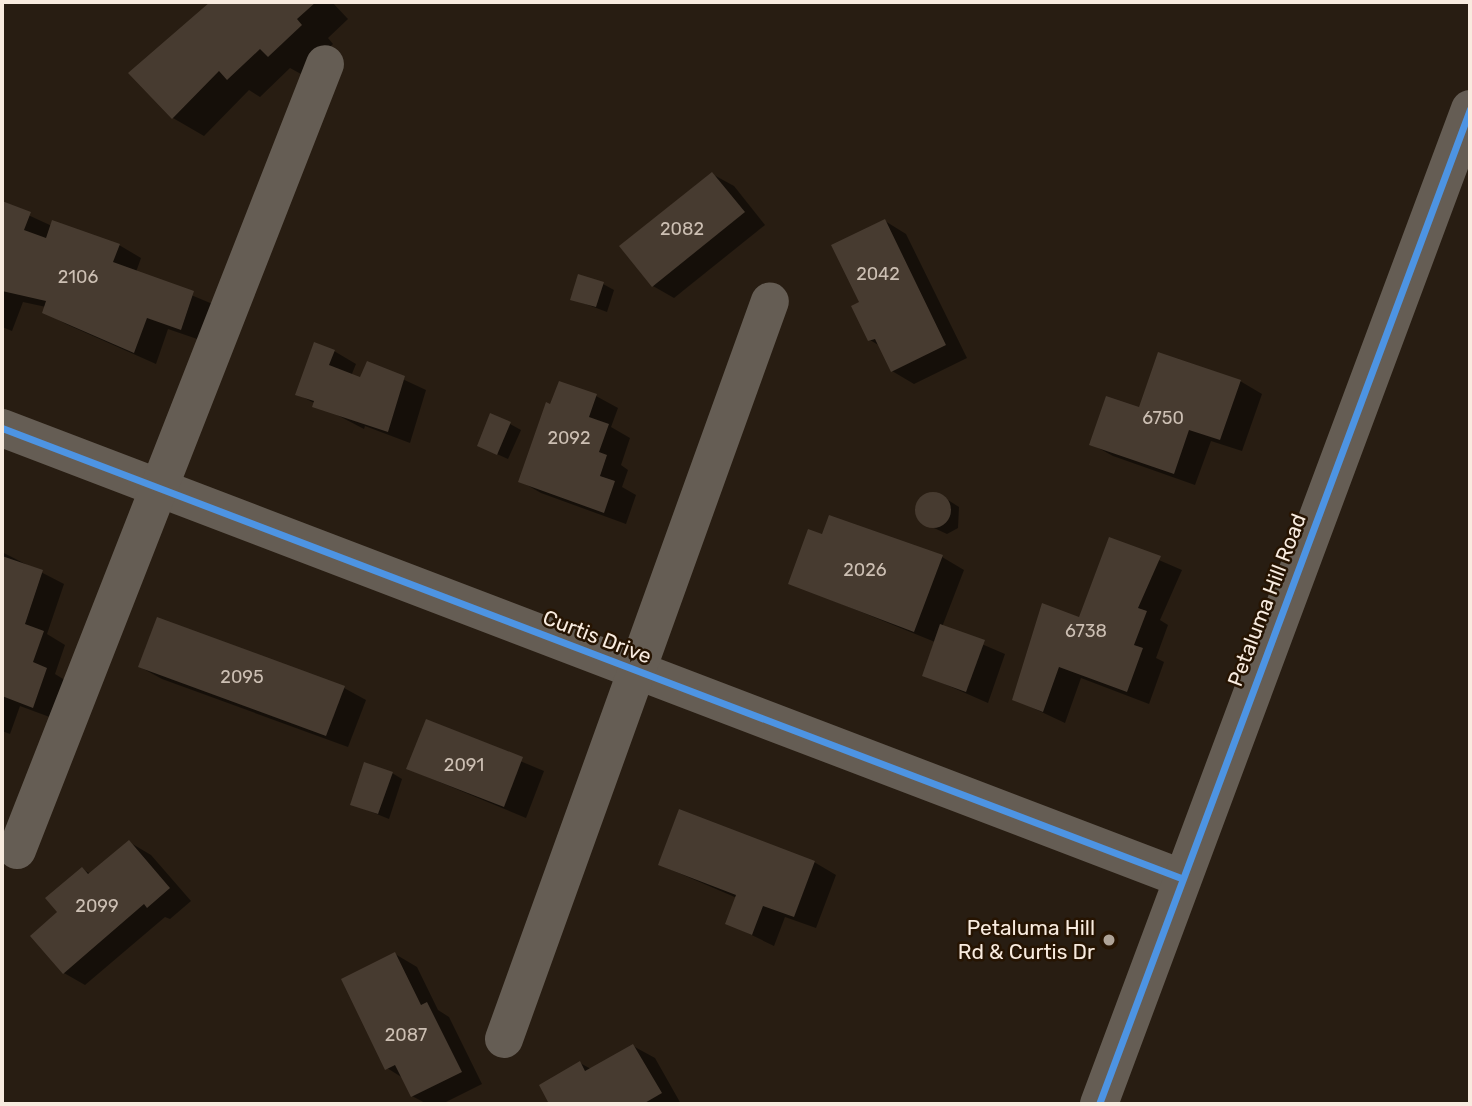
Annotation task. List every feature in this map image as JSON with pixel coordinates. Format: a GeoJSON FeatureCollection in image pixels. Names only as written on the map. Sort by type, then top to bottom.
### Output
{"type":"FeatureCollection","features":[{"type":"Feature","properties":{"kind":"street"},"geometry":{"type":"LineString","coordinates":[[17,850],[156,489],[325,64]]}},
{"type":"Feature","properties":{"kind":"street","name":"Petaluma Hill Road"},"geometry":{"type":"LineString","coordinates":[[1099,1104],[1181,878],[1467,126]]}},
{"type":"Feature","properties":{"kind":"street"},"geometry":{"type":"LineString","coordinates":[[504,1039],[770,301]]}},
{"type":"Feature","properties":{"kind":"street","name":"Curtis Drive"},"geometry":{"type":"LineString","coordinates":[[2,428],[1181,878]]}},
{"type":"Feature","properties":{"kind":"building"},"geometry":{"type":"Polygon","coordinates":[[[210,2],[316,2],[297,19],[302,25],[268,57],[260,49],[227,80],[219,71],[172,119],[128,73],[210,2]]]}},
{"type":"Feature","properties":{"kind":"building"},"geometry":{"type":"Polygon","coordinates":[[[712,172],[745,212],[652,287],[619,246],[712,172]]]}},
{"type":"Feature","properties":{"kind":"building"},"geometry":{"type":"Polygon","coordinates":[[[2,201],[31,212],[24,230],[46,238],[52,220],[120,244],[113,262],[194,291],[181,330],[147,318],[134,353],[42,313],[46,301],[2,291],[2,201]]]}},
{"type":"Feature","properties":{"kind":"building"},"geometry":{"type":"Polygon","coordinates":[[[885,219],[946,345],[891,372],[875,339],[868,341],[851,306],[859,302],[831,245],[885,219]]]}},
{"type":"Feature","properties":{"kind":"building"},"geometry":{"type":"Polygon","coordinates":[[[578,274],[604,282],[596,307],[570,300],[578,274]]]}},
{"type":"Feature","properties":{"kind":"building"},"geometry":{"type":"Polygon","coordinates":[[[314,342],[335,350],[329,365],[360,377],[367,361],[405,376],[388,432],[312,407],[314,401],[295,395],[314,342]]]}},
{"type":"Feature","properties":{"kind":"building"},"geometry":{"type":"Polygon","coordinates":[[[1158,352],[1241,380],[1220,440],[1189,430],[1174,474],[1089,445],[1106,396],[1139,407],[1158,352]]]}},
{"type":"Feature","properties":{"kind":"building"},"geometry":{"type":"Polygon","coordinates":[[[559,381],[597,394],[589,417],[609,424],[599,452],[607,455],[600,476],[615,481],[604,513],[518,482],[546,402],[550,404],[559,381]]]}},
{"type":"Feature","properties":{"kind":"building"},"geometry":{"type":"Polygon","coordinates":[[[490,413],[511,422],[497,455],[477,446],[490,413]]]}},
{"type":"Feature","properties":{"kind":"building"},"geometry":{"type":"Polygon","coordinates":[[[933,492],[945,498],[951,510],[945,522],[933,528],[921,522],[915,510],[921,498],[933,492]]]}},
{"type":"Feature","properties":{"kind":"building"},"geometry":{"type":"Polygon","coordinates":[[[829,515],[943,555],[914,632],[788,584],[808,529],[822,534],[829,515]]]}},
{"type":"Feature","properties":{"kind":"building"},"geometry":{"type":"Polygon","coordinates":[[[1109,537],[1161,556],[1138,608],[1147,611],[1134,645],[1143,648],[1127,692],[1059,667],[1043,712],[1012,700],[1042,603],[1079,617],[1109,537]]]}},
{"type":"Feature","properties":{"kind":"building"},"geometry":{"type":"Polygon","coordinates":[[[2,556],[43,570],[25,624],[44,631],[33,662],[47,668],[33,708],[2,696],[2,556]]]}},
{"type":"Feature","properties":{"kind":"building"},"geometry":{"type":"Polygon","coordinates":[[[157,617],[345,686],[326,736],[138,667],[157,617]]]}},
{"type":"Feature","properties":{"kind":"building"},"geometry":{"type":"Polygon","coordinates":[[[940,624],[985,640],[966,692],[922,676],[940,624]]]}},
{"type":"Feature","properties":{"kind":"building"},"geometry":{"type":"Polygon","coordinates":[[[426,719],[523,757],[504,807],[406,769],[426,719]]]}},
{"type":"Feature","properties":{"kind":"building"},"geometry":{"type":"Polygon","coordinates":[[[364,762],[393,772],[378,814],[350,805],[364,762]]]}},
{"type":"Feature","properties":{"kind":"building"},"geometry":{"type":"Polygon","coordinates":[[[679,809],[815,861],[794,917],[763,906],[752,935],[725,924],[736,895],[658,865],[679,809]]]}},
{"type":"Feature","properties":{"kind":"building"},"geometry":{"type":"Polygon","coordinates":[[[129,840],[170,888],[147,908],[144,904],[63,974],[30,936],[57,912],[45,898],[82,867],[88,874],[129,840]]]}},
{"type":"Feature","properties":{"kind":"building"},"geometry":{"type":"Polygon","coordinates":[[[395,952],[421,1005],[427,1002],[462,1072],[411,1097],[395,1065],[385,1070],[341,979],[395,952]]]}},
{"type":"Feature","properties":{"kind":"building"},"geometry":{"type":"Polygon","coordinates":[[[633,1044],[662,1093],[643,1104],[545,1104],[548,1102],[539,1085],[580,1061],[585,1071],[633,1044]]]}},
{"type":"Feature","properties":{"kind":"cycle path"},"geometry":{"type":"LineString","coordinates":[[1099,1104],[1470,109]]}},
{"type":"Feature","properties":{"kind":"cycle path"},"geometry":{"type":"LineString","coordinates":[[2,428],[1181,878]]}},
{"type":"Feature","properties":{"kind":"place","name":"Petaluma Hill Rd & Curtis Dr"},"geometry":{"type":"Point","coordinates":[1109,940]}}]}
